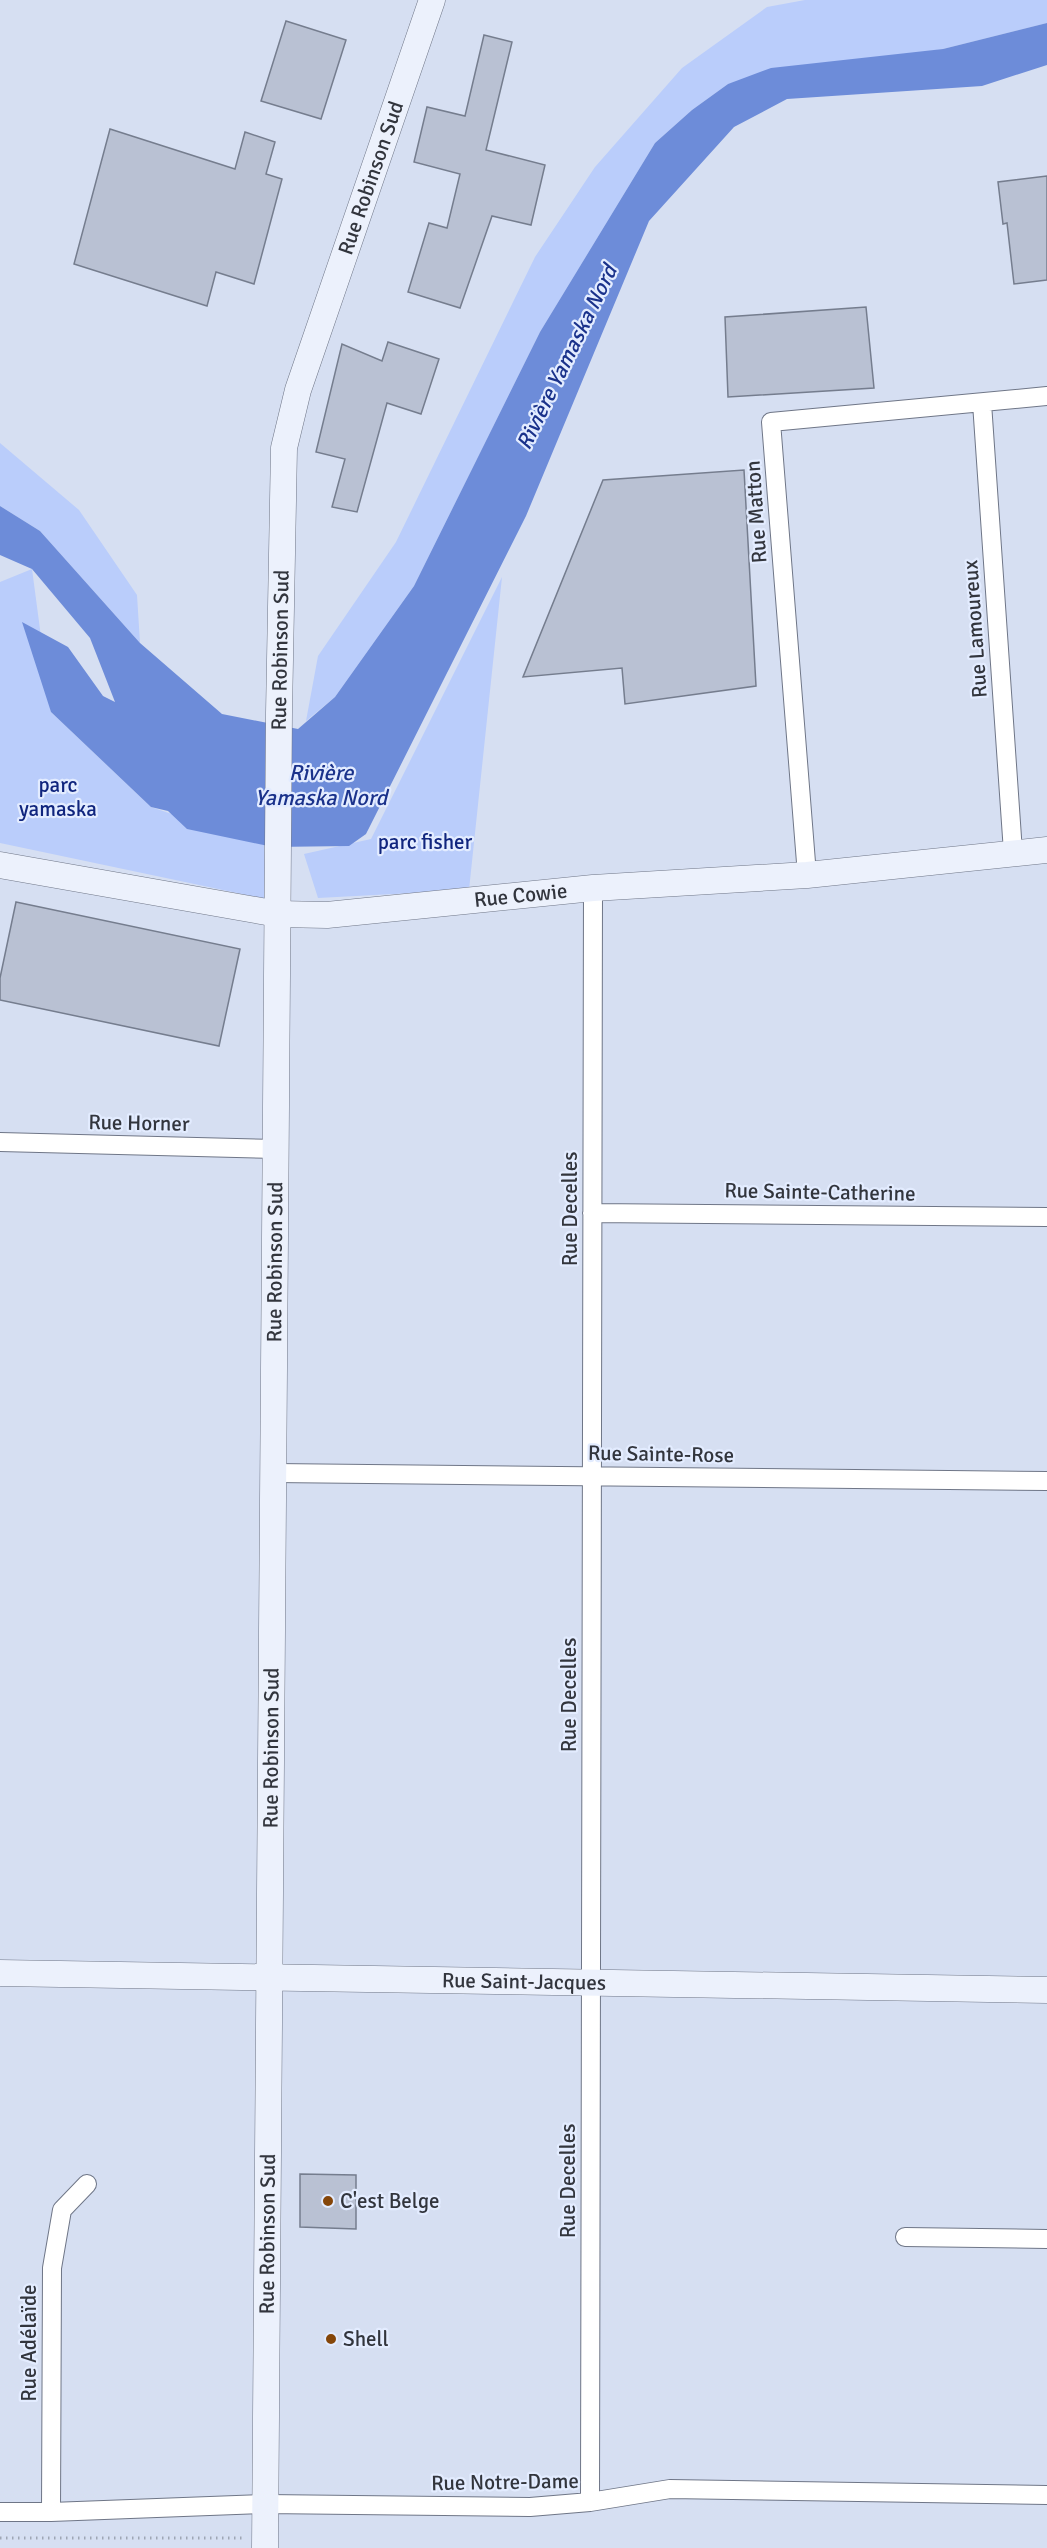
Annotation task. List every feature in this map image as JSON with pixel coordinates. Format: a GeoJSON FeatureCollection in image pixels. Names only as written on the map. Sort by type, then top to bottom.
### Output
{"type":"FeatureCollection","features":[{"type":"Feature","properties":{"kind":"street","name":"Rue Robinson Sud"},"geometry":{"type":"LineString","coordinates":[[265,2543],[279,713],[284,448],[298,390],[432,0]]}},
{"type":"Feature","properties":{"kind":"street","name":"Rue Matton"},"geometry":{"type":"LineString","coordinates":[[807,875],[771,422],[1047,396]]}},
{"type":"Feature","properties":{"kind":"street","name":"Rue Lamoureux"},"geometry":{"type":"LineString","coordinates":[[982,403],[1013,852]]}},
{"type":"Feature","properties":{"kind":"street","name":"Rue Cowie"},"geometry":{"type":"LineString","coordinates":[[0,865],[279,904],[327,915],[593,888],[807,875],[1047,850]]}},
{"type":"Feature","properties":{"kind":"street","name":"Rue Decelles"},"geometry":{"type":"LineString","coordinates":[[590,2502],[593,888]]}},
{"type":"Feature","properties":{"kind":"street","name":"Rue Horner"},"geometry":{"type":"LineString","coordinates":[[0,1143],[277,1149]]}},
{"type":"Feature","properties":{"kind":"street","name":"Rue Sainte-Catherine"},"geometry":{"type":"LineString","coordinates":[[592,1212],[1047,1217]]}},
{"type":"Feature","properties":{"kind":"street","name":"Rue Sainte-Rose"},"geometry":{"type":"LineString","coordinates":[[274,1473],[1047,1481]]}},
{"type":"Feature","properties":{"kind":"street","name":"Rue Saint-Jacques"},"geometry":{"type":"LineString","coordinates":[[0,1973],[1047,1990]]}},
{"type":"Feature","properties":{"kind":"street","name":"Rue Adélaïde"},"geometry":{"type":"LineString","coordinates":[[51,2512],[52,2268],[62,2210],[87,2184]]}},
{"type":"Feature","properties":{"kind":"street"},"geometry":{"type":"LineString","coordinates":[[905,2237],[1047,2239]]}},
{"type":"Feature","properties":{"kind":"street","name":"Rue Notre-Dame"},"geometry":{"type":"LineString","coordinates":[[0,2512],[265,2504],[530,2507],[590,2502],[670,2489],[1047,2495]]}},
{"type":"Feature","properties":{"kind":"path"},"geometry":{"type":"LineString","coordinates":[[0,2538],[265,2543]]}},
{"type":"Feature","properties":{"kind":"green space"},"geometry":{"type":"Polygon","coordinates":[[[805,0],[1047,0],[1047,23],[943,49],[728,84],[692,110],[655,143],[540,332],[414,586],[335,697],[306,721],[318,656],[396,542],[535,257],[595,167],[682,68],[767,7],[805,0]]]}},
{"type":"Feature","properties":{"kind":"green space"},"geometry":{"type":"Polygon","coordinates":[[[0,443],[79,510],[137,595],[140,643],[40,531],[0,506],[0,443]]]}},
{"type":"Feature","properties":{"kind":"green space","name":"parc yamaska"},"geometry":{"type":"Polygon","coordinates":[[[32,569],[51,712],[151,807],[264,845],[266,899],[0,843],[0,582],[32,569]]]}},
{"type":"Feature","properties":{"kind":"green space","name":"parc fisher"},"geometry":{"type":"Polygon","coordinates":[[[502,577],[469,890],[318,898],[304,854],[371,839],[502,577]]]}},
{"type":"Feature","properties":{"kind":"water","name":"Rivière Yamaska Nord"},"geometry":{"type":"Polygon","coordinates":[[[1047,23],[1047,65],[982,86],[787,99],[734,127],[649,221],[526,516],[366,834],[349,846],[273,847],[187,829],[168,811],[151,807],[51,712],[22,622],[68,647],[103,696],[115,702],[90,638],[32,569],[0,555],[0,506],[40,531],[140,643],[222,714],[298,729],[335,697],[414,586],[540,332],[655,143],[692,110],[728,84],[771,68],[943,49],[1047,23]]]}},
{"type":"Feature","properties":{"kind":"building"},"geometry":{"type":"Polygon","coordinates":[[[286,21],[346,40],[321,119],[261,101],[286,21]]]}},
{"type":"Feature","properties":{"kind":"building"},"geometry":{"type":"Polygon","coordinates":[[[484,35],[512,42],[486,150],[545,165],[531,225],[492,216],[460,308],[408,292],[429,223],[447,228],[460,174],[414,162],[427,107],[465,116],[484,35]]]}},
{"type":"Feature","properties":{"kind":"building"},"geometry":{"type":"Polygon","coordinates":[[[110,129],[235,169],[245,132],[275,142],[266,174],[282,179],[254,284],[216,272],[207,306],[74,264],[110,129]]]}},
{"type":"Feature","properties":{"kind":"building"},"geometry":{"type":"Polygon","coordinates":[[[1047,176],[1047,280],[1014,284],[1007,223],[1003,224],[998,182],[1047,176]]]}},
{"type":"Feature","properties":{"kind":"building"},"geometry":{"type":"Polygon","coordinates":[[[866,307],[874,388],[728,397],[725,317],[866,307]]]}},
{"type":"Feature","properties":{"kind":"building"},"geometry":{"type":"Polygon","coordinates":[[[388,342],[439,359],[421,414],[387,403],[357,512],[332,507],[345,459],[316,452],[342,344],[382,361],[388,342]]]}},
{"type":"Feature","properties":{"kind":"building"},"geometry":{"type":"Polygon","coordinates":[[[744,470],[756,686],[625,704],[622,668],[523,677],[603,480],[744,470]]]}},
{"type":"Feature","properties":{"kind":"building"},"geometry":{"type":"Polygon","coordinates":[[[16,902],[240,949],[219,1046],[0,1000],[0,978],[16,902]]]}},
{"type":"Feature","properties":{"kind":"building","name":"C'est Belge"},"geometry":{"type":"Polygon","coordinates":[[[300,2174],[356,2175],[356,2229],[300,2227],[300,2174]]]}},
{"type":"Feature","properties":{"kind":"place","name":"C'est Belge"},"geometry":{"type":"Point","coordinates":[328,2201]}},
{"type":"Feature","properties":{"kind":"place","name":"Shell"},"geometry":{"type":"Point","coordinates":[331,2339]}}]}
